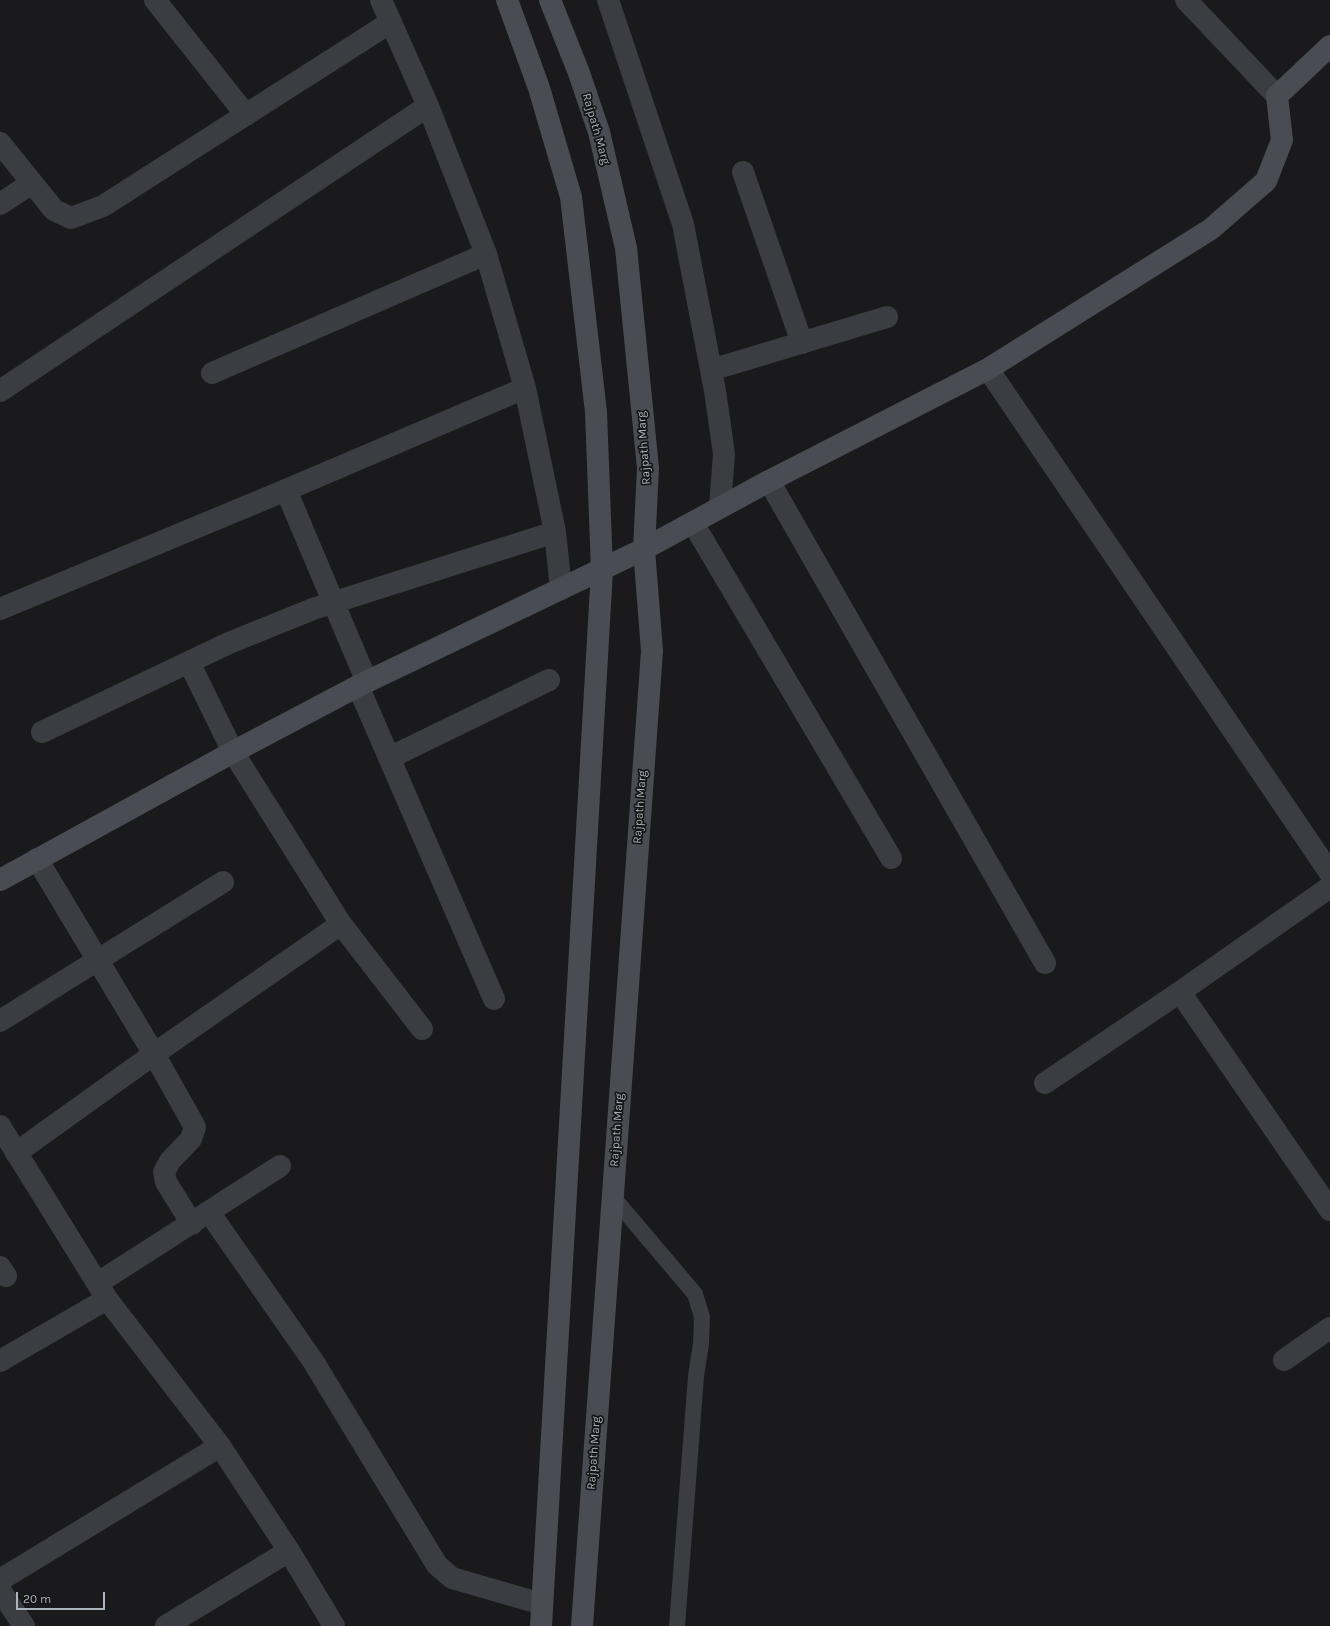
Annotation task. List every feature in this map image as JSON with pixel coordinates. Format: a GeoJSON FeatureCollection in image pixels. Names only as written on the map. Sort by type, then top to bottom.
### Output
{"type":"FeatureCollection","features":[{"type":"Feature","properties":{"kind":"main road"},"geometry":{"type":"LineString","coordinates":[[507,0],[539,88],[571,197],[596,412],[602,570],[541,1626]]}},
{"type":"Feature","properties":{"kind":"main road","name":"Rajpath Marg"},"geometry":{"type":"LineString","coordinates":[[550,0],[580,74],[599,132],[626,248],[648,468],[644,549],[652,651],[582,1626]]}},
{"type":"Feature","properties":{"kind":"main road"},"geometry":{"type":"LineString","coordinates":[[0,880],[233,752],[362,684],[644,549],[769,481],[988,369],[1211,229],[1266,181],[1282,140],[1277,96],[1330,46]]}},
{"type":"Feature","properties":{"kind":"street"},"geometry":{"type":"LineString","coordinates":[[155,0],[246,115]]}},
{"type":"Feature","properties":{"kind":"street"},"geometry":{"type":"LineString","coordinates":[[381,0],[428,106],[486,254],[525,388],[555,532],[561,589]]}},
{"type":"Feature","properties":{"kind":"street"},"geometry":{"type":"LineString","coordinates":[[608,0],[683,224],[711,370],[724,454],[720,507]]}},
{"type":"Feature","properties":{"kind":"street"},"geometry":{"type":"LineString","coordinates":[[1186,0],[1277,96]]}},
{"type":"Feature","properties":{"kind":"street"},"geometry":{"type":"LineString","coordinates":[[0,143],[54,210],[71,218],[104,206],[391,22]]}},
{"type":"Feature","properties":{"kind":"street"},"geometry":{"type":"LineString","coordinates":[[0,391],[428,106]]}},
{"type":"Feature","properties":{"kind":"street"},"geometry":{"type":"LineString","coordinates":[[743,172],[802,343]]}},
{"type":"Feature","properties":{"kind":"street"},"geometry":{"type":"LineString","coordinates":[[0,204],[32,183]]}},
{"type":"Feature","properties":{"kind":"street"},"geometry":{"type":"LineString","coordinates":[[212,373],[486,254]]}},
{"type":"Feature","properties":{"kind":"street"},"geometry":{"type":"LineString","coordinates":[[711,370],[887,317]]}},
{"type":"Feature","properties":{"kind":"street"},"geometry":{"type":"LineString","coordinates":[[988,369],[1330,873]]}},
{"type":"Feature","properties":{"kind":"street"},"geometry":{"type":"LineString","coordinates":[[0,609],[286,490],[525,388]]}},
{"type":"Feature","properties":{"kind":"street"},"geometry":{"type":"LineString","coordinates":[[769,481],[1045,962]]}},
{"type":"Feature","properties":{"kind":"street"},"geometry":{"type":"LineString","coordinates":[[286,490],[333,602],[389,758],[494,999]]}},
{"type":"Feature","properties":{"kind":"street"},"geometry":{"type":"LineString","coordinates":[[693,523],[891,858]]}},
{"type":"Feature","properties":{"kind":"street"},"geometry":{"type":"LineString","coordinates":[[42,732],[229,643],[333,602],[555,532]]}},
{"type":"Feature","properties":{"kind":"street"},"geometry":{"type":"LineString","coordinates":[[189,662],[233,752],[341,924],[422,1029]]}},
{"type":"Feature","properties":{"kind":"street"},"geometry":{"type":"LineString","coordinates":[[389,758],[549,680]]}},
{"type":"Feature","properties":{"kind":"street"},"geometry":{"type":"LineString","coordinates":[[37,859],[154,1054],[195,1127],[191,1139],[170,1160],[164,1172],[166,1182],[201,1218],[314,1361],[437,1565],[452,1578],[542,1604]]}},
{"type":"Feature","properties":{"kind":"street"},"geometry":{"type":"LineString","coordinates":[[0,1021],[223,882]]}},
{"type":"Feature","properties":{"kind":"street"},"geometry":{"type":"LineString","coordinates":[[1045,1083],[1180,992],[1330,887]]}},
{"type":"Feature","properties":{"kind":"street"},"geometry":{"type":"LineString","coordinates":[[16,1153],[154,1054],[341,924]]}},
{"type":"Feature","properties":{"kind":"street"},"geometry":{"type":"LineString","coordinates":[[1180,992],[1330,1210]]}},
{"type":"Feature","properties":{"kind":"street"},"geometry":{"type":"LineString","coordinates":[[0,1126],[102,1291],[220,1446],[289,1551],[334,1626]]}},
{"type":"Feature","properties":{"kind":"street"},"geometry":{"type":"LineString","coordinates":[[0,1361],[102,1291],[201,1218],[280,1166]]}},
{"type":"Feature","properties":{"kind":"street"},"geometry":{"type":"LineString","coordinates":[[1284,1360],[1330,1328]]}},
{"type":"Feature","properties":{"kind":"street"},"geometry":{"type":"LineString","coordinates":[[0,1580],[220,1446]]}},
{"type":"Feature","properties":{"kind":"street"},"geometry":{"type":"LineString","coordinates":[[166,1626],[289,1551]]}},
{"type":"Feature","properties":{"kind":"street"},"geometry":{"type":"LineString","coordinates":[[0,1590],[24,1626]]}},
{"type":"Feature","properties":{"kind":"lane"},"geometry":{"type":"LineString","coordinates":[[612,1196],[695,1294],[702,1317],[701,1344],[696,1376],[678,1626]]}}]}
